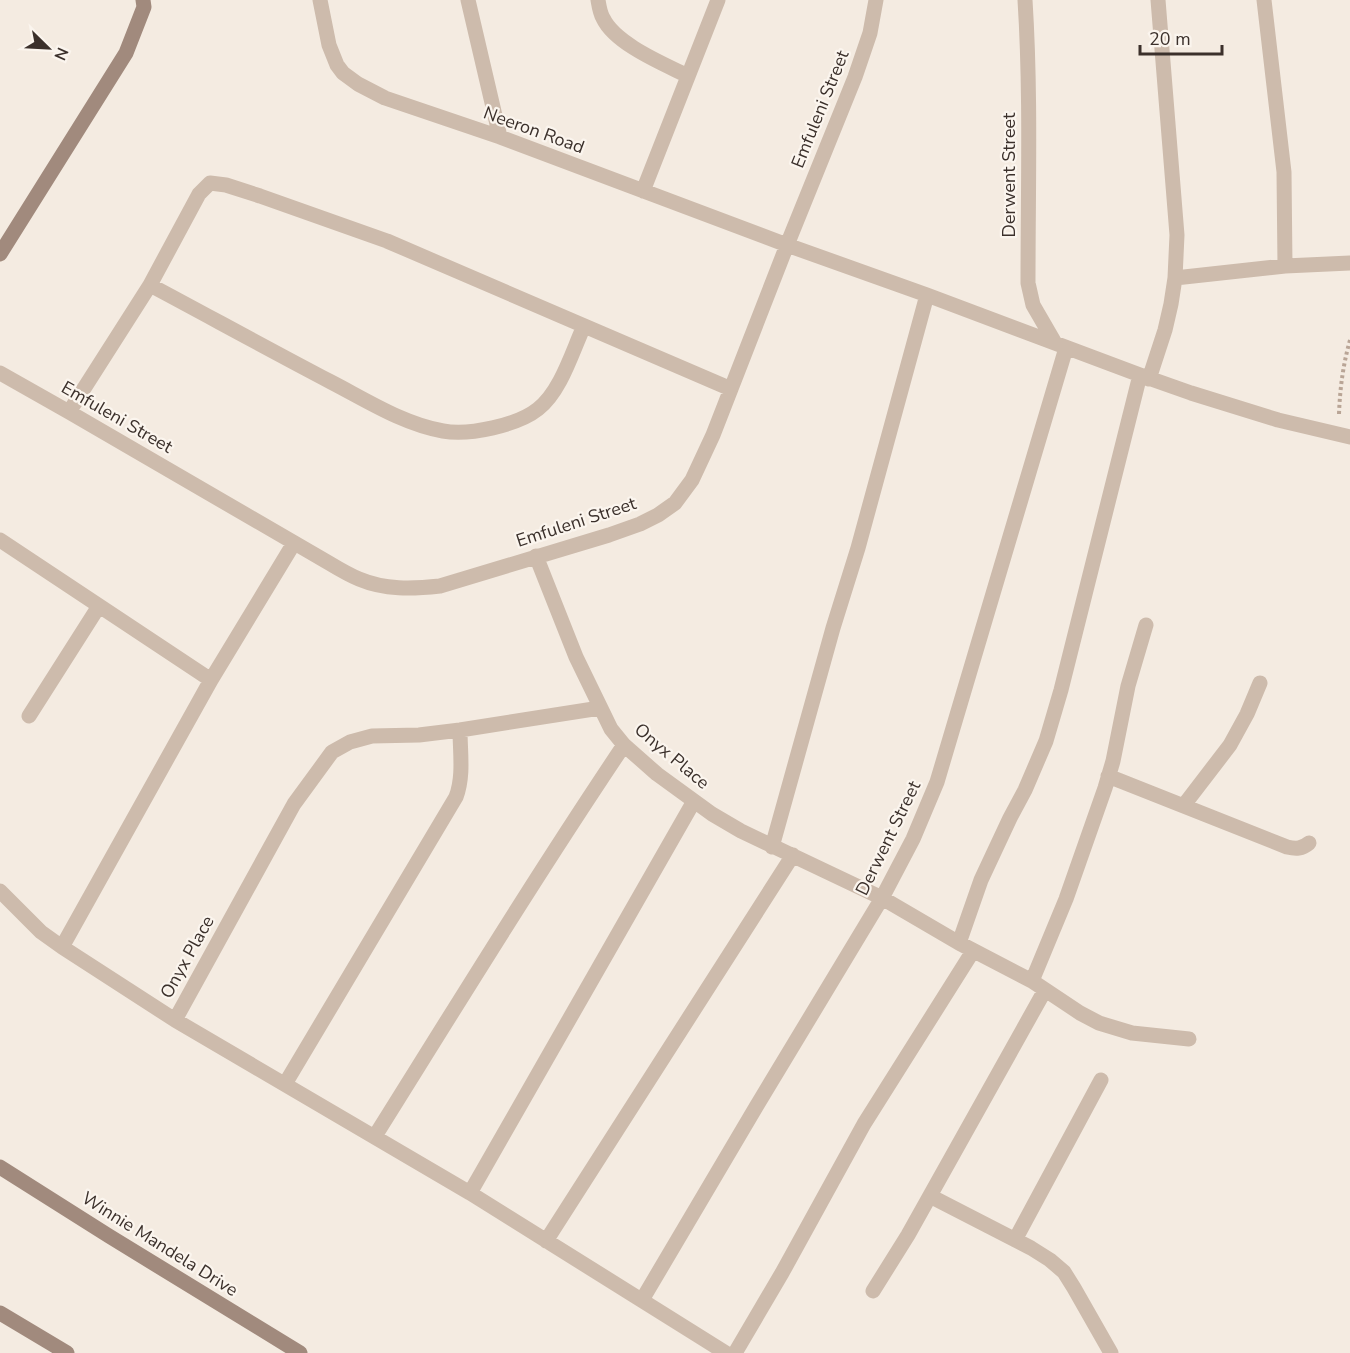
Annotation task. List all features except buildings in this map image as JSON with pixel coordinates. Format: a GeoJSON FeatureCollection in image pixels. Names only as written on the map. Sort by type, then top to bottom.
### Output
{"type":"FeatureCollection","features":[{"type":"Feature","properties":{"kind":"main road"},"geometry":{"type":"LineString","coordinates":[[0,254],[126,53],[144,7],[143,0]]}},
{"type":"Feature","properties":{"kind":"main road","name":"Winnie Mandela Drive"},"geometry":{"type":"LineString","coordinates":[[0,1167],[300,1353]]}},
{"type":"Feature","properties":{"kind":"main road"},"geometry":{"type":"LineString","coordinates":[[0,1312],[67,1353]]}},
{"type":"Feature","properties":{"kind":"street","name":"Neeron Road"},"geometry":{"type":"LineString","coordinates":[[320,0],[330,45],[337,64],[343,73],[358,84],[385,98],[500,137],[1145,377],[1278,420],[1344,436]]}},
{"type":"Feature","properties":{"kind":"street"},"geometry":{"type":"LineString","coordinates":[[468,0],[500,137]]}},
{"type":"Feature","properties":{"kind":"street"},"geometry":{"type":"LineString","coordinates":[[598,0],[603,19],[626,43],[688,76]]}},
{"type":"Feature","properties":{"kind":"street"},"geometry":{"type":"LineString","coordinates":[[643,191],[718,0]]}},
{"type":"Feature","properties":{"kind":"street","name":"Emfuleni Street"},"geometry":{"type":"LineString","coordinates":[[0,374],[358,579],[379,586],[419,588],[440,586],[640,524],[675,503],[692,480],[713,435],[859,66],[870,33],[876,0]]}},
{"type":"Feature","properties":{"kind":"street","name":"Derwent Street"},"geometry":{"type":"LineString","coordinates":[[642,1300],[882,898],[913,839],[937,782],[1060,345],[1033,305],[1028,282],[1029,114],[1025,0]]}},
{"type":"Feature","properties":{"kind":"street"},"geometry":{"type":"LineString","coordinates":[[959,943],[981,880],[1046,741],[1145,377],[1168,320],[1175,278],[1177,235],[1158,0]]}},
{"type":"Feature","properties":{"kind":"street"},"geometry":{"type":"LineString","coordinates":[[1264,0],[1284,172],[1285,266]]}},
{"type":"Feature","properties":{"kind":"street"},"geometry":{"type":"LineString","coordinates":[[69,412],[150,285],[199,194],[210,183],[225,184],[387,241],[732,389]]}},
{"type":"Feature","properties":{"kind":"street"},"geometry":{"type":"LineString","coordinates":[[1175,278],[1285,266],[1350,263]]}},
{"type":"Feature","properties":{"kind":"street"},"geometry":{"type":"LineString","coordinates":[[150,285],[393,414],[431,428],[458,433],[510,424],[537,410],[556,390],[584,326]]}},
{"type":"Feature","properties":{"kind":"street"},"geometry":{"type":"LineString","coordinates":[[772,847],[833,628],[858,548],[927,295]]}},
{"type":"Feature","properties":{"kind":"street"},"geometry":{"type":"LineString","coordinates":[[0,540],[211,680]]}},
{"type":"Feature","properties":{"kind":"street"},"geometry":{"type":"LineString","coordinates":[[62,947],[211,680],[294,543]]}},
{"type":"Feature","properties":{"kind":"street"},"geometry":{"type":"LineString","coordinates":[[536,556],[576,657],[600,708]]}},
{"type":"Feature","properties":{"kind":"street"},"geometry":{"type":"LineString","coordinates":[[29,716],[99,606]]}},
{"type":"Feature","properties":{"kind":"street"},"geometry":{"type":"LineString","coordinates":[[873,1292],[930,1196],[1038,986],[1108,776],[1128,686],[1146,625]]}},
{"type":"Feature","properties":{"kind":"street"},"geometry":{"type":"LineString","coordinates":[[1184,805],[1233,739],[1260,683]]}},
{"type":"Feature","properties":{"kind":"street","name":"Onyx Place"},"geometry":{"type":"LineString","coordinates":[[175,1020],[294,804],[332,752],[350,742],[372,736],[419,735],[460,730],[600,708],[611,729],[624,745],[657,774],[712,814],[741,831],[882,898],[1099,1023],[1131,1033],[1189,1039]]}},
{"type":"Feature","properties":{"kind":"street"},"geometry":{"type":"LineString","coordinates":[[285,1084],[459,791],[460,730]]}},
{"type":"Feature","properties":{"kind":"street"},"geometry":{"type":"LineString","coordinates":[[375,1136],[573,821],[624,745]]}},
{"type":"Feature","properties":{"kind":"street"},"geometry":{"type":"LineString","coordinates":[[1108,776],[1287,848],[1297,849],[1310,843]]}},
{"type":"Feature","properties":{"kind":"street"},"geometry":{"type":"LineString","coordinates":[[470,1193],[694,801]]}},
{"type":"Feature","properties":{"kind":"street"},"geometry":{"type":"LineString","coordinates":[[546,1241],[793,855]]}},
{"type":"Feature","properties":{"kind":"street"},"geometry":{"type":"LineString","coordinates":[[0,891],[41,932],[175,1020],[470,1193],[726,1353]]}},
{"type":"Feature","properties":{"kind":"street"},"geometry":{"type":"LineString","coordinates":[[735,1353],[864,1124],[973,951]]}},
{"type":"Feature","properties":{"kind":"street"},"geometry":{"type":"LineString","coordinates":[[1015,1240],[1101,1080]]}},
{"type":"Feature","properties":{"kind":"street"},"geometry":{"type":"LineString","coordinates":[[930,1196],[1015,1240],[1050,1260],[1064,1272],[1111,1353]]}},
{"type":"Feature","properties":{"kind":"path"},"geometry":{"type":"LineString","coordinates":[[1344,436],[1340,390],[1344,360],[1350,340]]}}]}
